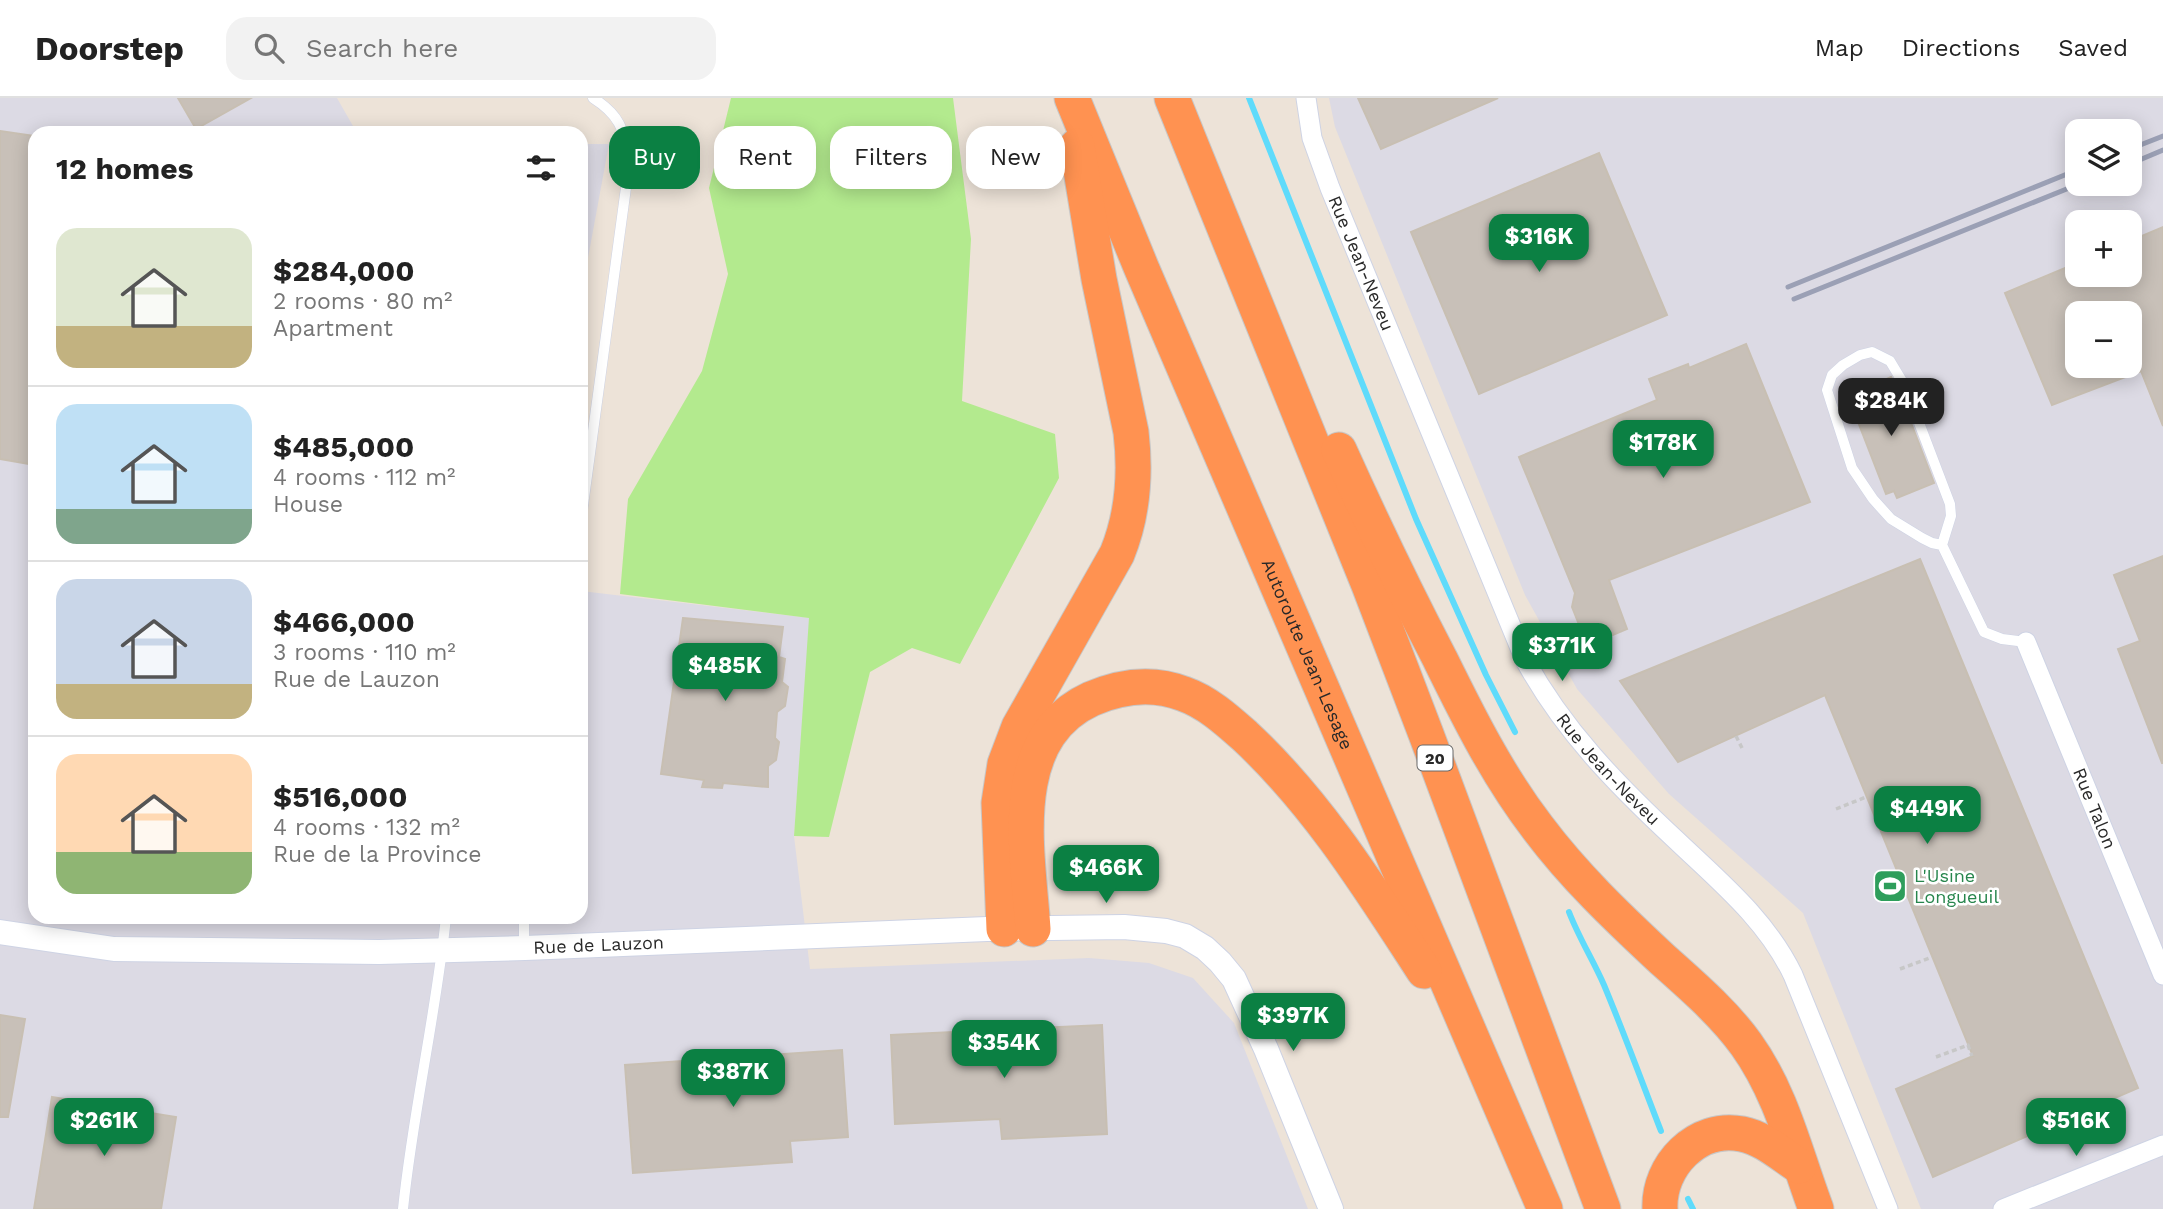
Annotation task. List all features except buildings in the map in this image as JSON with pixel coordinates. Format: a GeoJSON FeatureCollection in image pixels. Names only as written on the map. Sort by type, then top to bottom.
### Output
{"type":"FeatureCollection","features":[{"type":"Feature","properties":{"kind":"highway"},"geometry":{"type":"LineString","coordinates":[[1019,929],[999,803],[1005,764],[1019,727],[1116,554],[1129,517],[1133,489],[1134,456],[1131,432],[1099,279],[1070,98]]}},
{"type":"Feature","properties":{"kind":"highway","name":"Autoroute Jean-Lesage"},"geometry":{"type":"LineString","coordinates":[[1070,98],[1545,1209]]}},
{"type":"Feature","properties":{"kind":"highway","name":"20"},"geometry":{"type":"LineString","coordinates":[[1172,98],[1421,721],[1602,1209]]}},
{"type":"Feature","properties":{"kind":"highway"},"geometry":{"type":"LineString","coordinates":[[1258,311],[1337,446],[1439,658],[1509,787],[1554,850],[1591,891],[1722,1015],[1747,1045],[1782,1110],[1816,1209]]}},
{"type":"Feature","properties":{"kind":"highway"},"geometry":{"type":"LineString","coordinates":[[1019,929],[1031,773],[1044,742],[1068,714],[1098,696],[1148,686],[1174,691],[1196,699],[1223,717],[1299,792],[1349,856],[1481,1057]]}},
{"type":"Feature","properties":{"kind":"highway"},"geometry":{"type":"LineString","coordinates":[[1660,1209],[1662,1184],[1669,1168],[1690,1145],[1708,1137],[1728,1133],[1748,1136],[1800,1166]]}},
{"type":"Feature","properties":{"kind":"street","name":"Rue Jean-Neveu"},"geometry":{"type":"LineString","coordinates":[[1306,98],[1309,128],[1326,177],[1525,660],[1556,710],[1600,766],[1753,914],[1775,942],[1793,975],[1888,1209]]}},
{"type":"Feature","properties":{"kind":"street","name":"Rue Talon"},"geometry":{"type":"LineString","coordinates":[[2026,642],[2163,975]]}},
{"type":"Feature","properties":{"kind":"street","name":"Rue de Lauzon"},"geometry":{"type":"LineString","coordinates":[[0,932],[114,949],[443,951],[1019,929],[1147,928],[1166,931],[1196,942],[1213,954],[1228,971],[1247,1004],[1331,1209]]}},
{"type":"Feature","properties":{"kind":"street"},"geometry":{"type":"LineString","coordinates":[[2003,1209],[2163,1144]]}},
{"type":"Feature","properties":{"kind":"lane"},"geometry":{"type":"LineString","coordinates":[[588,468],[630,158],[623,131],[610,108],[593,98]]}},
{"type":"Feature","properties":{"kind":"lane"},"geometry":{"type":"LineString","coordinates":[[1942,545],[1922,538],[1891,519],[1873,499],[1852,468],[1827,390],[1832,375],[1860,355],[1872,352],[1890,361],[1905,386],[1950,504],[1951,516],[1942,545],[1984,632],[2013,642],[2026,642]]}},
{"type":"Feature","properties":{"kind":"lane"},"geometry":{"type":"LineString","coordinates":[[403,1209],[408,1160],[436,1006],[445,924]]}},
{"type":"Feature","properties":{"kind":"lane"},"geometry":{"type":"LineString","coordinates":[[524,924],[524,948]]}},
{"type":"Feature","properties":{"kind":"path"},"geometry":{"type":"LineString","coordinates":[[1736,736],[1743,750]]}},
{"type":"Feature","properties":{"kind":"path"},"geometry":{"type":"LineString","coordinates":[[1836,809],[1866,797]]}},
{"type":"Feature","properties":{"kind":"path"},"geometry":{"type":"LineString","coordinates":[[1900,969],[1933,957]]}},
{"type":"Feature","properties":{"kind":"path"},"geometry":{"type":"LineString","coordinates":[[1936,1057],[1968,1045],[1972,1056]]}},
{"type":"Feature","properties":{"kind":"shaded area"},"geometry":{"type":"Polygon","coordinates":[[[0,98],[337,98],[353,126],[28,126],[28,924],[588,924],[588,592],[810,618],[794,836],[810,969],[1089,958],[1149,963],[1193,978],[1234,1023],[1308,1209],[0,1209],[0,98]]]}},
{"type":"Feature","properties":{"kind":"shaded area"},"geometry":{"type":"Polygon","coordinates":[[[1329,98],[2163,98],[2163,1209],[1921,1209],[1803,913],[1669,794],[1577,689],[1525,595],[1335,127],[1329,98]]]}},
{"type":"Feature","properties":{"kind":"shaded area"},"geometry":{"type":"Polygon","coordinates":[[[588,144],[609,144],[588,258],[588,144]]]}},
{"type":"Feature","properties":{"kind":"green space"},"geometry":{"type":"Polygon","coordinates":[[[731,98],[953,98],[971,239],[962,401],[1055,434],[1059,478],[960,664],[912,648],[870,672],[829,837],[794,836],[809,618],[620,594],[628,499],[702,371],[728,274],[709,188],[714,168],[714,189],[816,189],[816,126],[724,126],[731,98]]]}},
{"type":"Feature","properties":{"kind":"waterway"},"geometry":{"type":"LineString","coordinates":[[1249,98],[1416,519],[1486,675],[1515,732]]}},
{"type":"Feature","properties":{"kind":"waterway"},"geometry":{"type":"LineString","coordinates":[[1569,912],[1604,985],[1661,1131]]}},
{"type":"Feature","properties":{"kind":"waterway"},"geometry":{"type":"LineString","coordinates":[[1688,1199],[1693,1209]]}},
{"type":"Feature","properties":{"kind":"railway"},"geometry":{"type":"LineString","coordinates":[[2142,144],[2163,136]]}},
{"type":"Feature","properties":{"kind":"railway"},"geometry":{"type":"LineString","coordinates":[[2142,159],[2163,150]]}},
{"type":"Feature","properties":{"kind":"railway"},"geometry":{"type":"LineString","coordinates":[[1788,287],[2065,175]]}},
{"type":"Feature","properties":{"kind":"railway"},"geometry":{"type":"LineString","coordinates":[[1794,299],[2065,190]]}},
{"type":"Feature","properties":{"kind":"place","name":"L'Usine Longueuil"},"geometry":{"type":"Point","coordinates":[1890,886]}}]}
